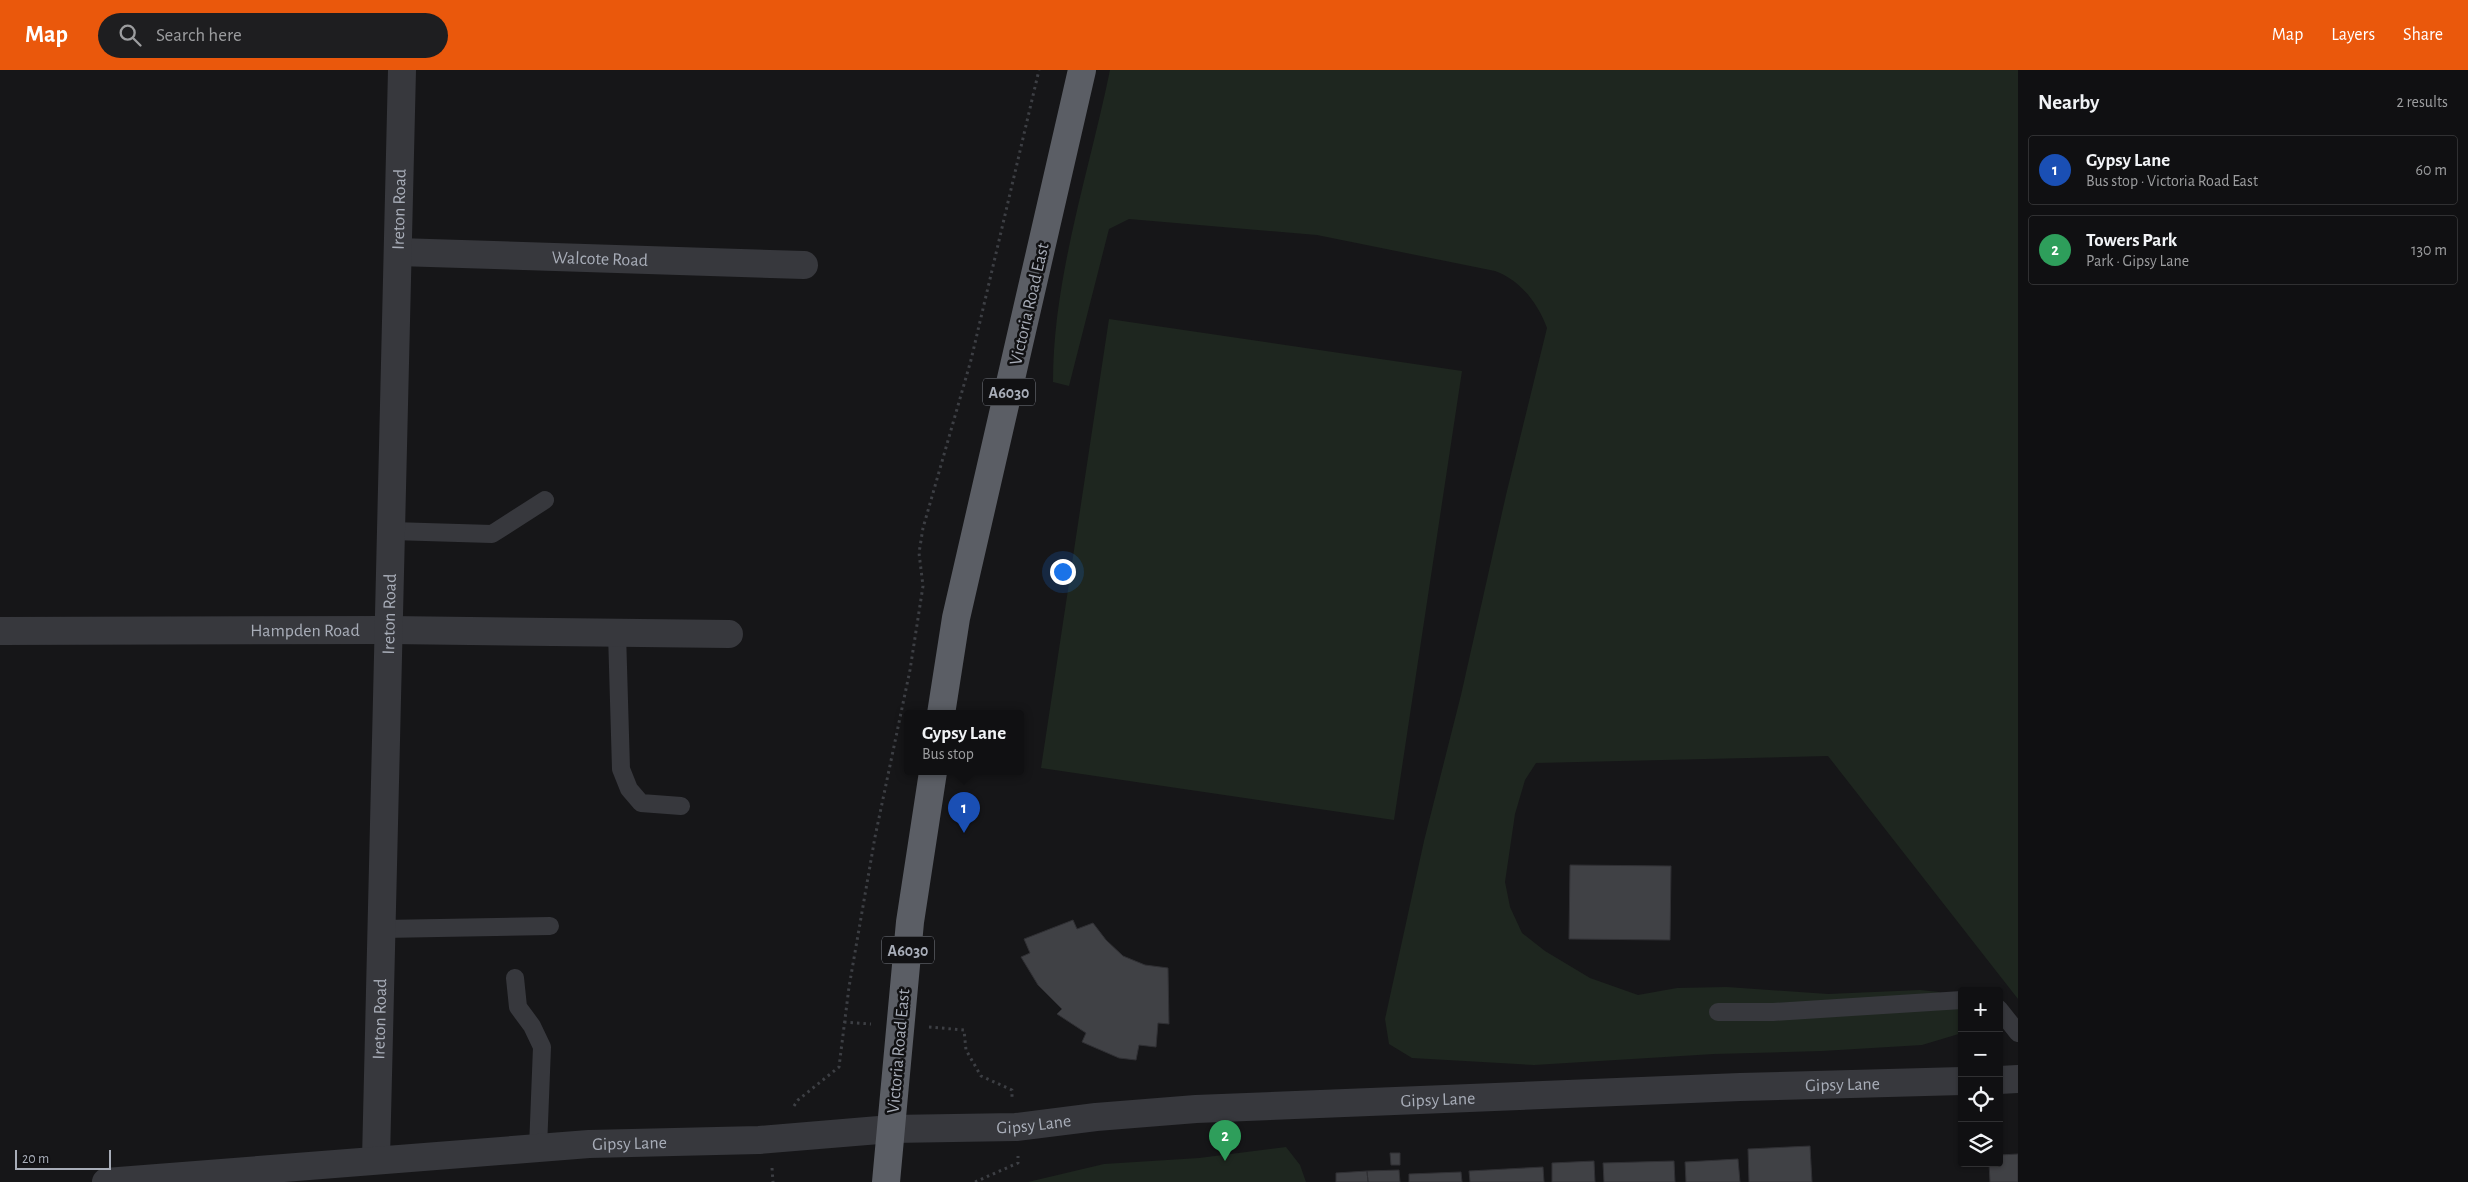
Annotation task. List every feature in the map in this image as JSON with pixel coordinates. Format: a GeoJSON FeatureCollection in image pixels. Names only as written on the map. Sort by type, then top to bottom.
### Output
{"type":"FeatureCollection","features":[{"type":"Feature","properties":{"kind":"highway","name":"Victoria Road East"},"geometry":{"type":"LineString","coordinates":[[942,710],[956,618],[1082,70]]}},
{"type":"Feature","properties":{"kind":"highway","name":"Victoria Road East"},"geometry":{"type":"LineString","coordinates":[[886,1182],[910,922],[933,775]]}},
{"type":"Feature","properties":{"kind":"street","name":"Ireton Road"},"geometry":{"type":"LineString","coordinates":[[376,1159],[402,70]]}},
{"type":"Feature","properties":{"kind":"street","name":"Walcote Road"},"geometry":{"type":"LineString","coordinates":[[398,252],[804,265]]}},
{"type":"Feature","properties":{"kind":"street","name":"Hampden Road"},"geometry":{"type":"LineString","coordinates":[[0,631],[390,630],[729,634]]}},
{"type":"Feature","properties":{"kind":"street"},"geometry":{"type":"LineString","coordinates":[[2003,1080],[2018,1079]]}},
{"type":"Feature","properties":{"kind":"street","name":"Gipsy Lane"},"geometry":{"type":"LineString","coordinates":[[106,1182],[376,1159],[538,1148],[771,1139],[891,1129],[1016,1127],[1096,1117],[1196,1109],[1740,1087],[1958,1081]]}},
{"type":"Feature","properties":{"kind":"lane"},"geometry":{"type":"LineString","coordinates":[[392,531],[492,534],[545,500]]}},
{"type":"Feature","properties":{"kind":"lane"},"geometry":{"type":"LineString","coordinates":[[617,633],[620,769],[629,789],[640,803],[680,806]]}},
{"type":"Feature","properties":{"kind":"lane"},"geometry":{"type":"LineString","coordinates":[[382,929],[550,926]]}},
{"type":"Feature","properties":{"kind":"lane"},"geometry":{"type":"LineString","coordinates":[[515,978],[518,1007],[532,1026],[542,1047],[538,1148]]}},
{"type":"Feature","properties":{"kind":"lane"},"geometry":{"type":"LineString","coordinates":[[1718,1012],[1774,1012],[1958,1000]]}},
{"type":"Feature","properties":{"kind":"lane"},"geometry":{"type":"LineString","coordinates":[[2003,1014],[2018,1033]]}},
{"type":"Feature","properties":{"kind":"path"},"geometry":{"type":"LineString","coordinates":[[773,1182],[771,1139],[798,1100],[838,1067],[875,837],[912,660],[923,586],[919,553],[923,528],[971,360],[1040,70]]}},
{"type":"Feature","properties":{"kind":"path"},"geometry":{"type":"LineString","coordinates":[[844,1022],[964,1030],[966,1050],[981,1076],[1012,1090],[1016,1127],[1018,1163],[976,1182]]}},
{"type":"Feature","properties":{"kind":"shaded area"},"geometry":{"type":"Polygon","coordinates":[[[1110,70],[2018,70],[2018,999],[1828,756],[1536,763],[1525,780],[1515,814],[1505,882],[1510,907],[1522,933],[1545,951],[1590,978],[1638,995],[1677,988],[1727,987],[1828,994],[1920,990],[1939,992],[1958,1009],[1958,1034],[1922,1045],[1822,1051],[1714,1054],[1534,1065],[1412,1058],[1389,1044],[1385,1019],[1424,841],[1461,695],[1506,495],[1547,328],[1539,310],[1527,293],[1512,280],[1495,271],[1317,235],[1129,219],[1109,229],[1069,386],[1053,382],[1059,303],[1065,264],[1110,70]]]}},
{"type":"Feature","properties":{"kind":"shaded area"},"geometry":{"type":"Polygon","coordinates":[[[1109,319],[1462,371],[1394,820],[1041,768],[1109,319]]]}},
{"type":"Feature","properties":{"kind":"shaded area"},"geometry":{"type":"Polygon","coordinates":[[[1286,1147],[1300,1165],[1306,1182],[1028,1182],[1104,1164],[1199,1158],[1286,1147]]]}},
{"type":"Feature","properties":{"kind":"building"},"geometry":{"type":"Polygon","coordinates":[[[1570,865],[1671,866],[1670,940],[1569,939],[1570,865]]]}},
{"type":"Feature","properties":{"kind":"building"},"geometry":{"type":"Polygon","coordinates":[[[1073,920],[1077,929],[1093,923],[1106,940],[1123,956],[1145,965],[1168,968],[1169,1024],[1158,1023],[1156,1047],[1139,1045],[1136,1060],[1119,1058],[1082,1042],[1086,1033],[1057,1014],[1062,1009],[1038,985],[1021,957],[1030,953],[1024,939],[1073,920]]]}},
{"type":"Feature","properties":{"kind":"building"},"geometry":{"type":"Polygon","coordinates":[[[1810,1146],[1812,1182],[1749,1182],[1748,1149],[1810,1146]]]}},
{"type":"Feature","properties":{"kind":"building"},"geometry":{"type":"Polygon","coordinates":[[[1390,1153],[1400,1153],[1400,1165],[1391,1165],[1390,1153]]]}},
{"type":"Feature","properties":{"kind":"building"},"geometry":{"type":"Polygon","coordinates":[[[2018,1154],[2018,1182],[1990,1182],[1989,1167],[2003,1167],[2003,1155],[2018,1154]]]}},
{"type":"Feature","properties":{"kind":"building"},"geometry":{"type":"Polygon","coordinates":[[[1738,1159],[1740,1182],[1686,1182],[1685,1162],[1738,1159]]]}},
{"type":"Feature","properties":{"kind":"building"},"geometry":{"type":"Polygon","coordinates":[[[1594,1161],[1595,1182],[1552,1182],[1552,1163],[1594,1161]]]}},
{"type":"Feature","properties":{"kind":"building"},"geometry":{"type":"Polygon","coordinates":[[[1674,1161],[1675,1182],[1604,1182],[1603,1163],[1674,1161]]]}},
{"type":"Feature","properties":{"kind":"building"},"geometry":{"type":"Polygon","coordinates":[[[1543,1167],[1544,1182],[1470,1182],[1469,1171],[1543,1167]]]}},
{"type":"Feature","properties":{"kind":"building"},"geometry":{"type":"Polygon","coordinates":[[[1399,1170],[1400,1182],[1368,1182],[1367,1171],[1399,1170]]]}},
{"type":"Feature","properties":{"kind":"building"},"geometry":{"type":"Polygon","coordinates":[[[1367,1171],[1368,1182],[1336,1182],[1336,1173],[1367,1171]]]}},
{"type":"Feature","properties":{"kind":"building"},"geometry":{"type":"Polygon","coordinates":[[[1461,1172],[1462,1182],[1409,1182],[1409,1174],[1461,1172]]]}},
{"type":"Feature","properties":{"kind":"place","name":"Gypsy Lane"},"geometry":{"type":"Point","coordinates":[964,833]}},
{"type":"Feature","properties":{"kind":"place","name":"Towers Park"},"geometry":{"type":"Point","coordinates":[1225,1161]}}]}
